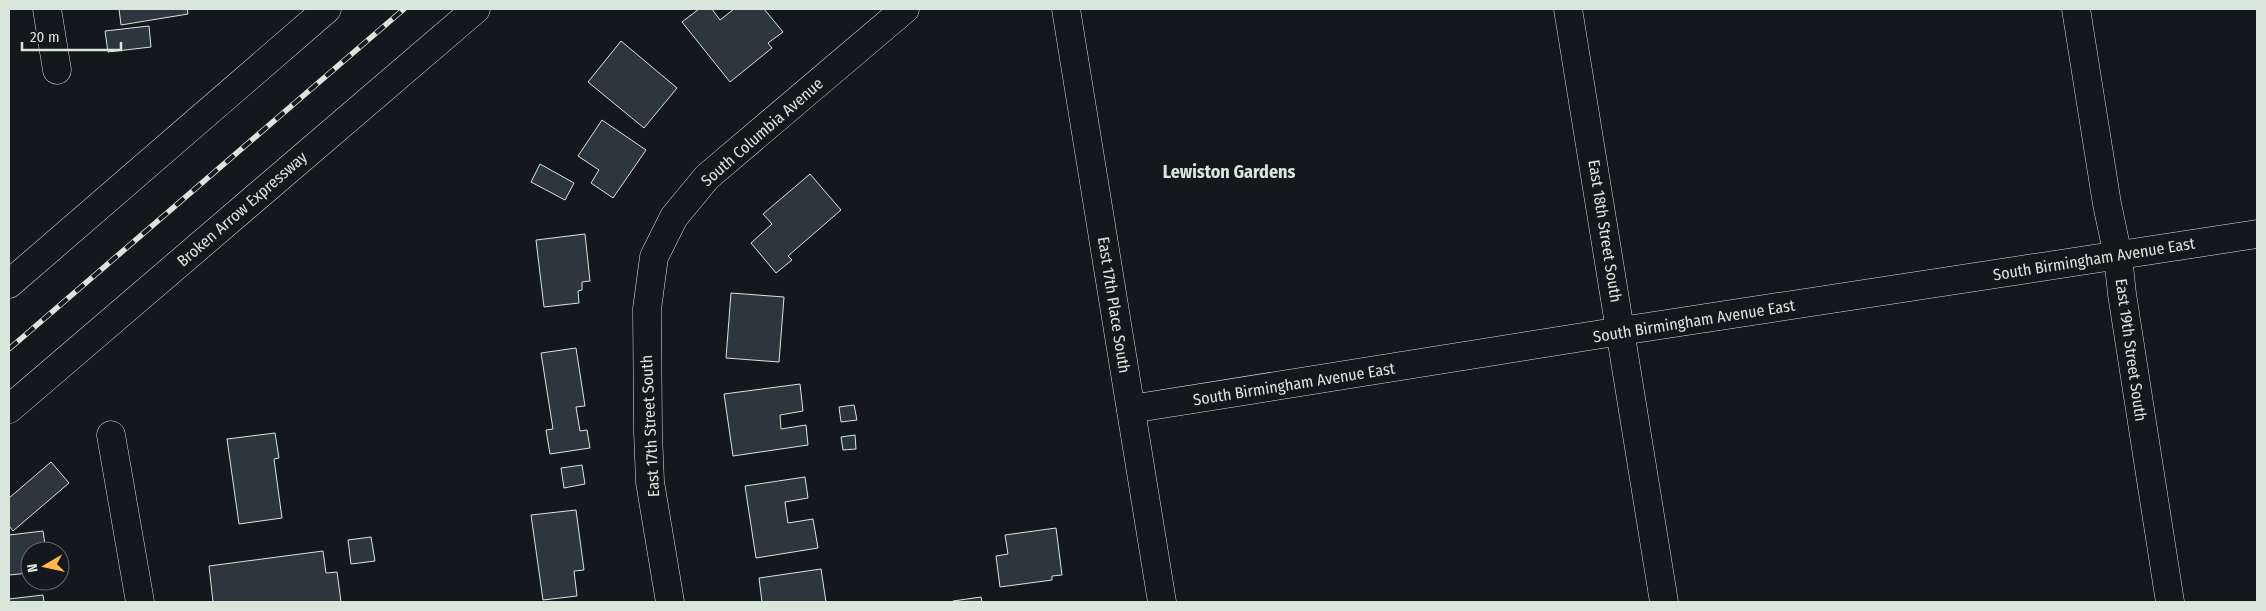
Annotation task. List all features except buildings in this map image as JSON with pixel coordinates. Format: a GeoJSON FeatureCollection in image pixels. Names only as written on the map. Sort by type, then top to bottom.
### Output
{"type":"FeatureCollection","features":[{"type":"Feature","properties":{"kind":"main road"},"geometry":{"type":"LineString","coordinates":[[47,9],[57,70]]}},
{"type":"Feature","properties":{"kind":"main road"},"geometry":{"type":"LineString","coordinates":[[9,284],[327,9]]}},
{"type":"Feature","properties":{"kind":"main road","name":"Broken Arrow Expressway"},"geometry":{"type":"LineString","coordinates":[[9,409],[476,9]]}},
{"type":"Feature","properties":{"kind":"main road","name":"South Columbia Avenue"},"geometry":{"type":"LineString","coordinates":[[647,309],[654,258],[674,217],[707,177],[905,9]]}},
{"type":"Feature","properties":{"kind":"main road","name":"East 17th Place South"},"geometry":{"type":"LineString","coordinates":[[1066,9],[1162,602]]}},
{"type":"Feature","properties":{"kind":"main road","name":"East 18th Street South"},"geometry":{"type":"LineString","coordinates":[[1568,9],[1664,602]]}},
{"type":"Feature","properties":{"kind":"main road","name":"East 19th Street South"},"geometry":{"type":"LineString","coordinates":[[2076,9],[2118,256],[2122,294],[2170,602]]}},
{"type":"Feature","properties":{"kind":"main road","name":"South Birmingham Avenue East"},"geometry":{"type":"LineString","coordinates":[[1131,410],[1621,331],[2257,234]]}},
{"type":"Feature","properties":{"kind":"main road","name":"East 17th Street South"},"geometry":{"type":"LineString","coordinates":[[647,309],[646,373],[650,482],[670,602]]}},
{"type":"Feature","properties":{"kind":"main road"},"geometry":{"type":"LineString","coordinates":[[111,435],[140,602]]}},
{"type":"Feature","properties":{"kind":"railway"},"geometry":{"type":"LineString","coordinates":[[9,349],[404,9]]}},
{"type":"Feature","properties":{"kind":"district","name":"Lewiston Gardens"},"geometry":{"type":"Point","coordinates":[1229,172]}}]}
